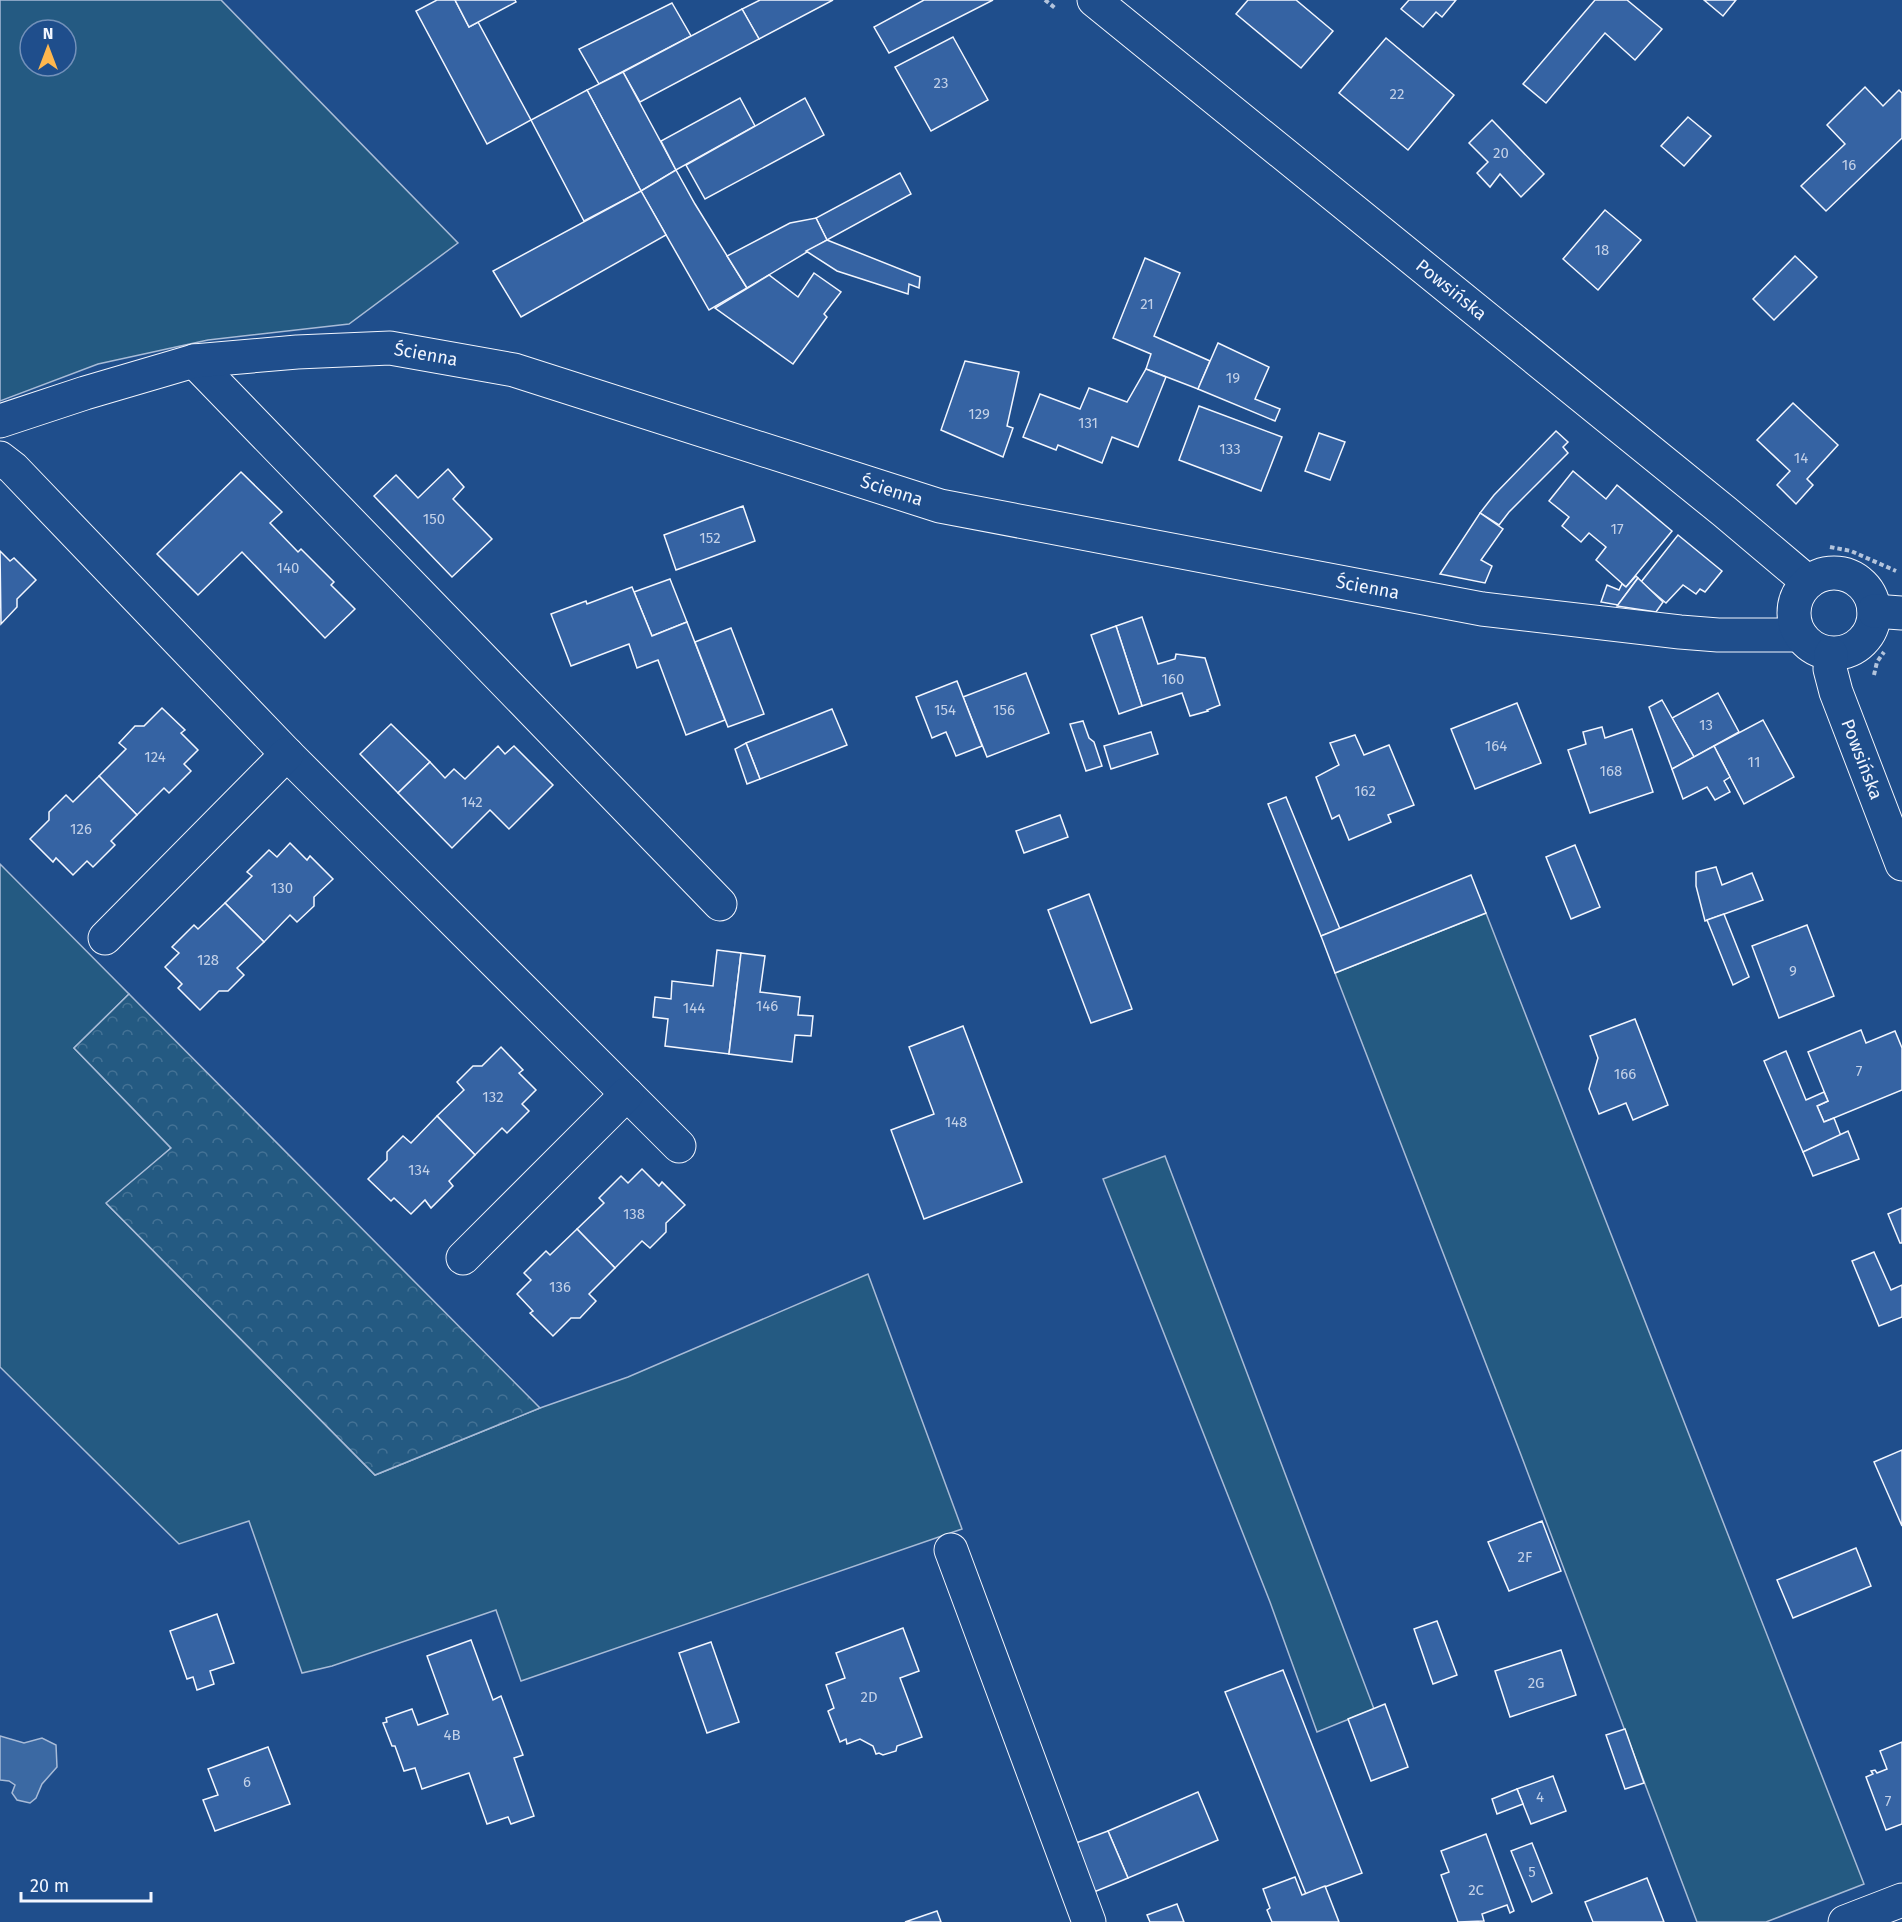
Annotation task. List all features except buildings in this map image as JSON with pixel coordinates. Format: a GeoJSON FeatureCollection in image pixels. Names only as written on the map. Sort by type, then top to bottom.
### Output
{"type":"FeatureCollection","features":[{"type":"Feature","properties":{"kind":"street","name":"Powsińska"},"geometry":{"type":"LineString","coordinates":[[1094,0],[1808,582]]}},
{"type":"Feature","properties":{"kind":"street","name":"Ścienna"},"geometry":{"type":"LineString","coordinates":[[0,422],[85,393],[194,362],[297,352],[390,348],[514,370],[939,506],[1482,609],[1680,632],[1718,635],[1800,635]]}},
{"type":"Feature","properties":{"kind":"street"},"geometry":{"type":"LineString","coordinates":[[194,362],[720,904]]}},
{"type":"Feature","properties":{"kind":"street"},"geometry":{"type":"LineString","coordinates":[[0,458],[13,468],[287,754],[679,1146]]}},
{"type":"Feature","properties":{"kind":"street"},"geometry":{"type":"LineString","coordinates":[[1825,574],[1848,576],[1858,582],[1872,601],[1888,612],[1869,631],[1864,640],[1845,652],[1831,654],[1808,644],[1800,635],[1795,623],[1794,610],[1797,597],[1808,582],[1825,574]]}},
{"type":"Feature","properties":{"kind":"street","name":"Powsińska"},"geometry":{"type":"LineString","coordinates":[[1831,654],[1830,669],[1836,692],[1902,864]]}},
{"type":"Feature","properties":{"kind":"street"},"geometry":{"type":"LineString","coordinates":[[105,938],[287,754]]}},
{"type":"Feature","properties":{"kind":"street"},"geometry":{"type":"LineString","coordinates":[[463,1258],[627,1094]]}},
{"type":"Feature","properties":{"kind":"street"},"geometry":{"type":"LineString","coordinates":[[951,1550],[1089,1922]]}},
{"type":"Feature","properties":{"kind":"street"},"geometry":{"type":"LineString","coordinates":[[1845,1922],[1902,1900]]}},
{"type":"Feature","properties":{"kind":"path"},"geometry":{"type":"LineString","coordinates":[[1874,684],[1874,670],[1877,662],[1883,652],[1889,648]]}},
{"type":"Feature","properties":{"kind":"green space"},"geometry":{"type":"Polygon","coordinates":[[[0,0],[221,0],[458,243],[349,324],[208,340],[98,364],[0,401],[0,0]]]}},
{"type":"Feature","properties":{"kind":"green space"},"geometry":{"type":"Polygon","coordinates":[[[0,864],[129,994],[74,1048],[171,1148],[107,1204],[375,1475],[540,1408],[628,1377],[868,1274],[962,1529],[521,1681],[496,1610],[332,1666],[302,1673],[249,1521],[179,1544],[0,1367],[0,864]]]}},
{"type":"Feature","properties":{"kind":"green space"},"geometry":{"type":"Polygon","coordinates":[[[1486,913],[1864,1884],[1766,1922],[1697,1922],[1518,1447],[1335,973],[1486,913]]]}},
{"type":"Feature","properties":{"kind":"green space"},"geometry":{"type":"Polygon","coordinates":[[[129,994],[540,1408],[375,1475],[106,1203],[171,1148],[74,1048],[129,994]]]}},
{"type":"Feature","properties":{"kind":"green space"},"geometry":{"type":"Polygon","coordinates":[[[1165,1156],[1374,1709],[1317,1732],[1270,1602],[1103,1179],[1165,1156]]]}},
{"type":"Feature","properties":{"kind":"shaded area"},"geometry":{"type":"Polygon","coordinates":[[[0,1736],[24,1743],[42,1738],[56,1745],[57,1767],[42,1784],[36,1798],[30,1803],[17,1800],[12,1793],[15,1785],[9,1781],[0,1780],[0,1736]]]}}]}
